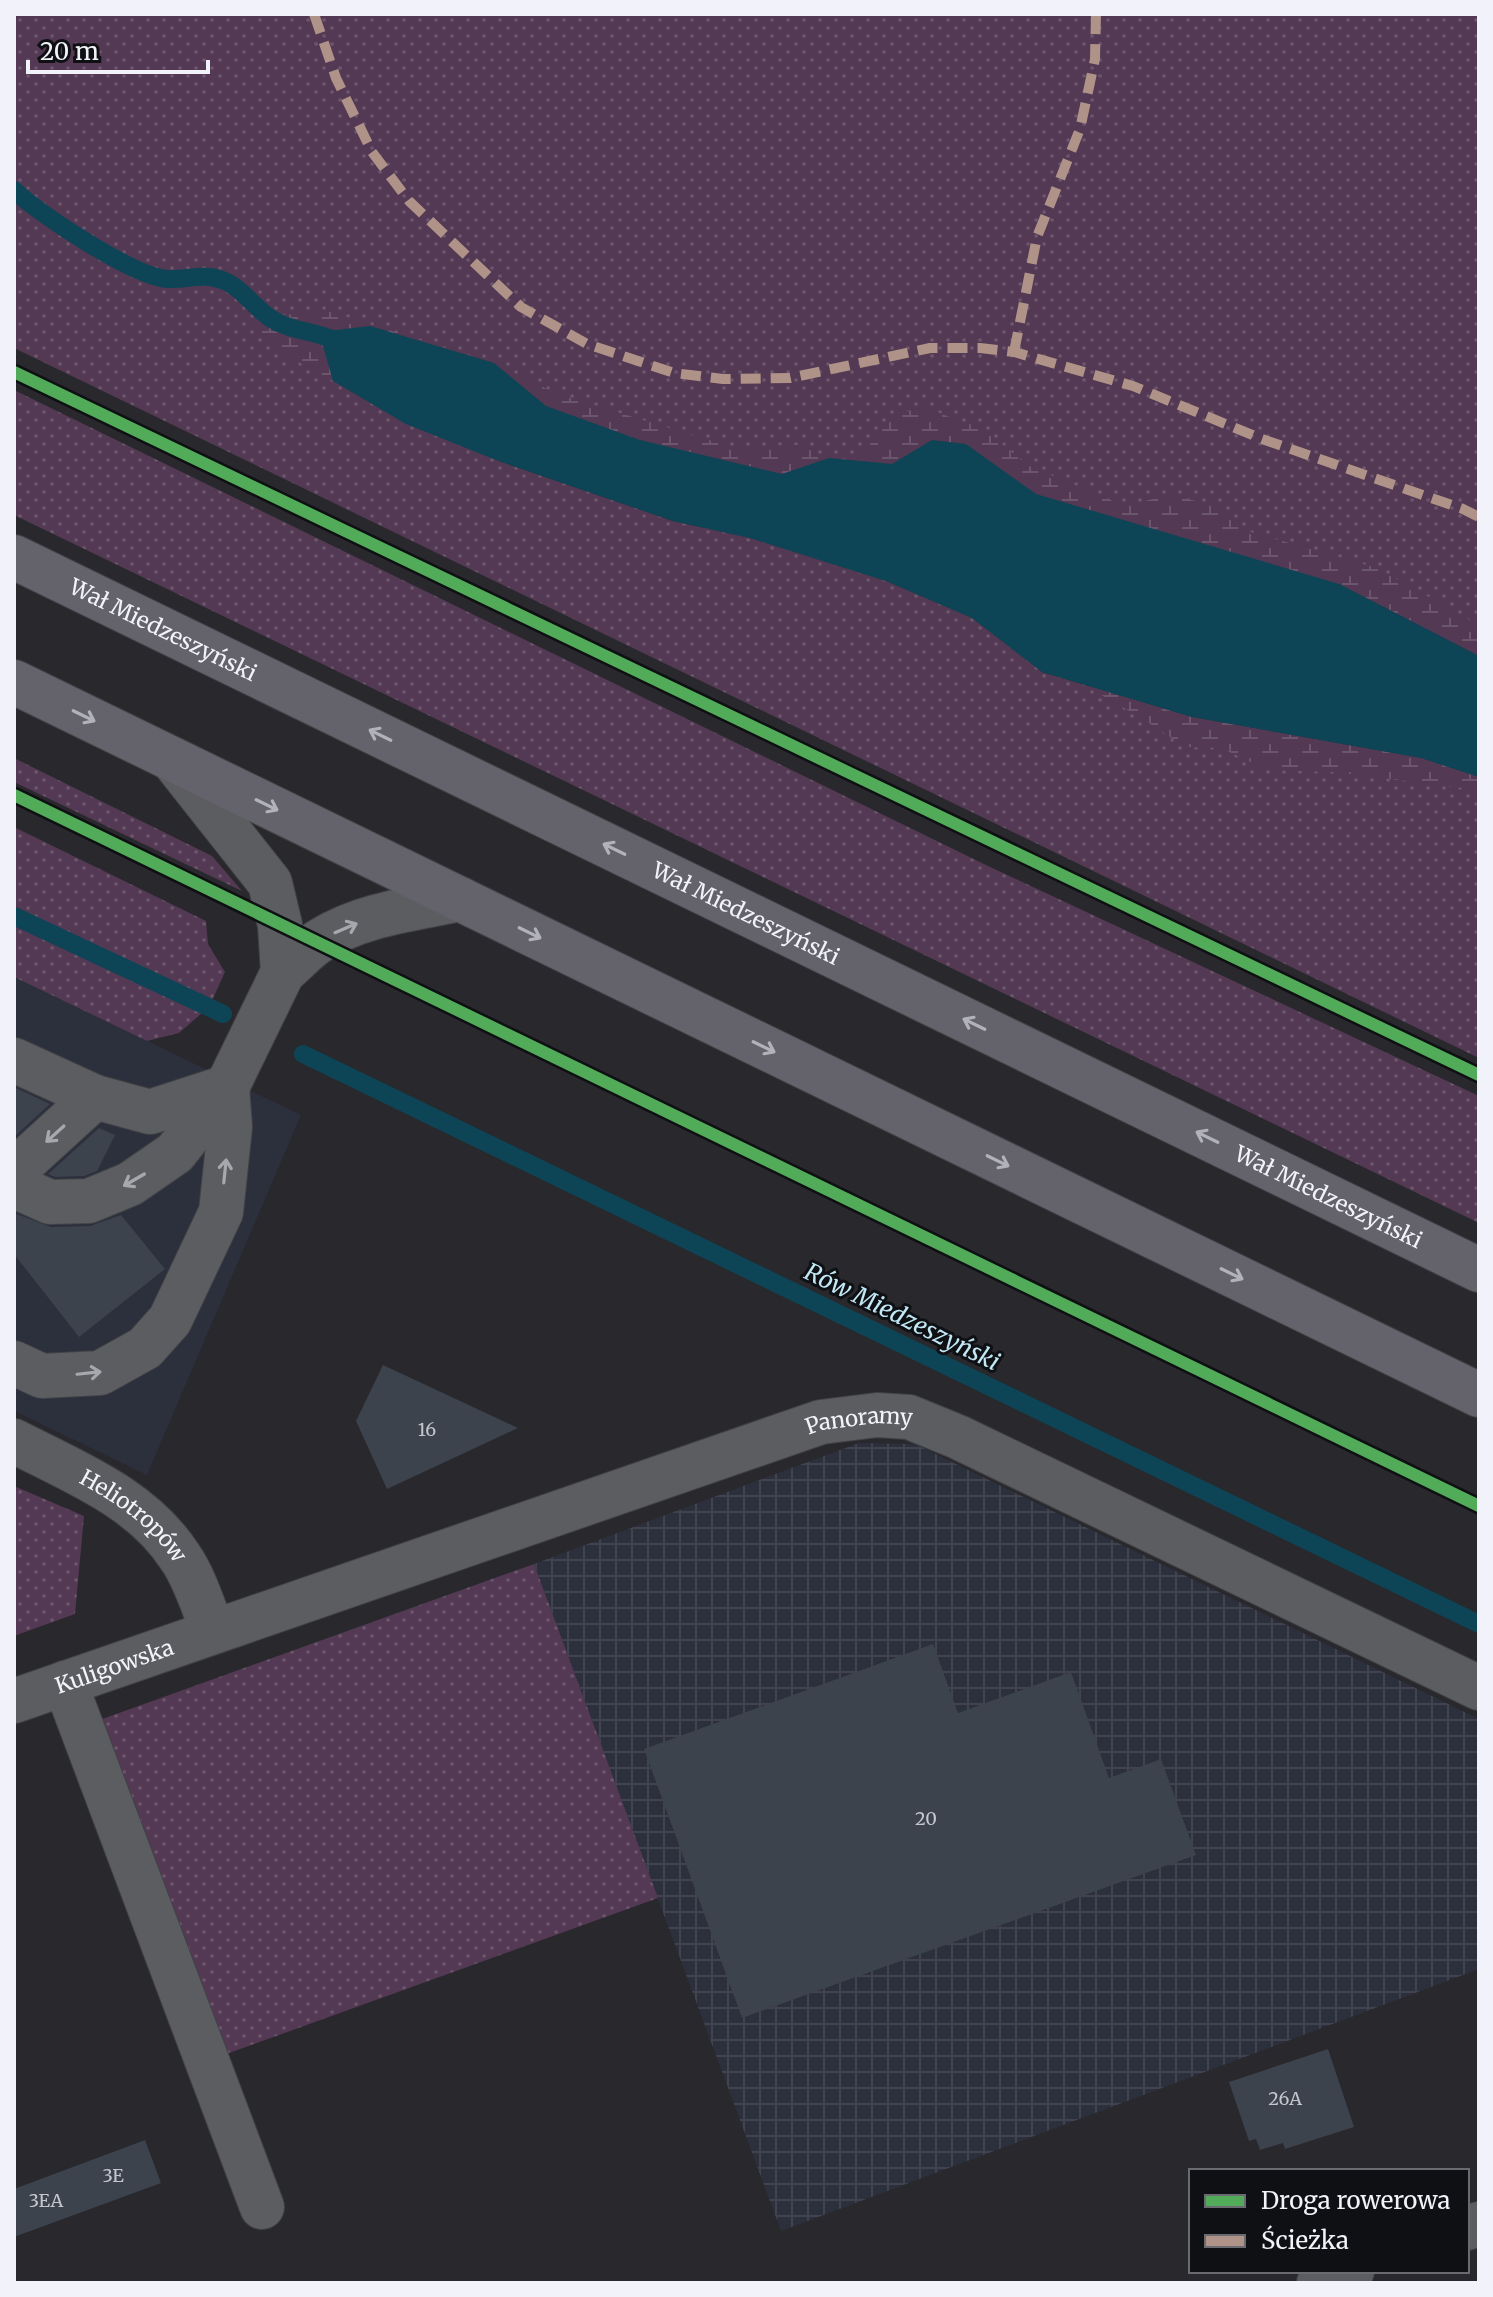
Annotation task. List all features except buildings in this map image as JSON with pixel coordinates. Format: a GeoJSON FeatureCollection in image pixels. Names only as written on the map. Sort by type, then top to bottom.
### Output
{"type":"FeatureCollection","features":[{"type":"Feature","properties":{"kind":"main road","name":"Wał Miedzeszyński"},"geometry":{"type":"LineString","coordinates":[[14,557],[1479,1270]]}},
{"type":"Feature","properties":{"kind":"main road"},"geometry":{"type":"LineString","coordinates":[[14,682],[1479,1395]]}},
{"type":"Feature","properties":{"kind":"street"},"geometry":{"type":"LineString","coordinates":[[172,759],[270,883],[280,925],[283,972]]}},
{"type":"Feature","properties":{"kind":"street"},"geometry":{"type":"LineString","coordinates":[[14,1186],[50,1202],[89,1201],[130,1184],[175,1153],[227,1087],[283,972],[318,942],[346,926],[386,914],[460,899]]}},
{"type":"Feature","properties":{"kind":"street"},"geometry":{"type":"LineString","coordinates":[[16,1064],[95,1097],[150,1112],[227,1087]]}},
{"type":"Feature","properties":{"kind":"street"},"geometry":{"type":"LineString","coordinates":[[14,1363],[42,1376],[100,1373],[145,1348],[170,1320],[221,1212],[230,1127],[227,1087]]}},
{"type":"Feature","properties":{"kind":"street"},"geometry":{"type":"LineString","coordinates":[[14,1171],[95,1097]]}},
{"type":"Feature","properties":{"kind":"street","name":"Panoramy"},"geometry":{"type":"LineString","coordinates":[[213,1631],[821,1422],[877,1415],[909,1417],[958,1437],[1479,1688]]}},
{"type":"Feature","properties":{"kind":"street","name":"Heliotropów"},"geometry":{"type":"LineString","coordinates":[[14,1441],[103,1487],[150,1521],[183,1560],[213,1631]]}},
{"type":"Feature","properties":{"kind":"street","name":"Kuligowska"},"geometry":{"type":"LineString","coordinates":[[14,1701],[213,1631]]}},
{"type":"Feature","properties":{"kind":"street"},"geometry":{"type":"LineString","coordinates":[[65,1683],[262,2207]]}},
{"type":"Feature","properties":{"kind":"street"},"geometry":{"type":"LineString","coordinates":[[1319,2283],[1346,2273]]}},
{"type":"Feature","properties":{"kind":"shaded area"},"geometry":{"type":"Polygon","coordinates":[[[14,977],[301,1115],[147,1475],[14,1411],[14,977]]]}},
{"type":"Feature","properties":{"kind":"shaded area"},"geometry":{"type":"Polygon","coordinates":[[[859,1443],[915,1444],[1479,1719],[1479,1969],[781,2231],[534,1564],[859,1443]]]}},
{"type":"Feature","properties":{"kind":"green space"},"geometry":{"type":"Polygon","coordinates":[[[14,14],[1479,14],[1479,656],[1339,584],[1036,494],[892,464],[782,474],[546,406],[494,363],[370,326],[496,460],[673,521],[750,538],[886,581],[972,618],[1042,672],[1192,717],[1421,758],[1479,777],[1479,1058],[14,348],[14,14]]]}},
{"type":"Feature","properties":{"kind":"green space"},"geometry":{"type":"Polygon","coordinates":[[[321,309],[494,363],[557,394],[732,447],[797,445],[829,458],[856,461],[896,413],[925,408],[983,429],[1029,466],[1125,506],[1169,495],[1214,505],[1247,531],[1377,568],[1479,625],[1479,656],[1339,584],[952,576],[1042,672],[972,618],[886,581],[750,538],[705,528],[365,355],[333,381],[269,345],[254,323],[321,309]]]}},
{"type":"Feature","properties":{"kind":"green space"},"geometry":{"type":"Polygon","coordinates":[[[14,390],[988,866],[1479,1096],[1479,1223],[14,515],[14,390]]]}},
{"type":"Feature","properties":{"kind":"green space"},"geometry":{"type":"Polygon","coordinates":[[[1082,684],[1192,717],[1421,758],[1479,777],[1479,794],[1470,789],[1335,772],[1268,770],[1221,748],[1185,747],[1082,684]]]}},
{"type":"Feature","properties":{"kind":"green space"},"geometry":{"type":"Polygon","coordinates":[[[14,758],[212,856],[242,891],[14,782],[14,758]]]}},
{"type":"Feature","properties":{"kind":"green space"},"geometry":{"type":"Polygon","coordinates":[[[14,827],[206,921],[208,944],[225,972],[209,1007],[179,1033],[147,1041],[14,977],[14,827]]]}},
{"type":"Feature","properties":{"kind":"green space"},"geometry":{"type":"Polygon","coordinates":[[[14,1486],[84,1516],[75,1614],[14,1636],[14,1486]]]}},
{"type":"Feature","properties":{"kind":"green space"},"geometry":{"type":"Polygon","coordinates":[[[534,1564],[658,1898],[221,2056],[94,1722],[534,1564]]]}},
{"type":"Feature","properties":{"kind":"water"},"geometry":{"type":"Polygon","coordinates":[[[370,326],[494,363],[546,406],[640,440],[782,474],[829,458],[892,464],[932,440],[966,444],[1036,494],[1339,584],[1479,656],[1479,777],[1421,758],[1192,717],[1042,672],[972,618],[886,581],[750,538],[673,521],[496,460],[406,424],[333,381],[319,332],[370,326]]]}},
{"type":"Feature","properties":{"kind":"waterway"},"geometry":{"type":"LineString","coordinates":[[14,190],[65,228],[132,267],[167,279],[201,277],[222,280],[278,323],[339,342]]}},
{"type":"Feature","properties":{"kind":"waterway","name":"Rów Miedzeszyński"},"geometry":{"type":"LineString","coordinates":[[14,916],[223,1014]]}},
{"type":"Feature","properties":{"kind":"waterway","name":"Rów Miedzeszyński"},"geometry":{"type":"LineString","coordinates":[[303,1054],[1479,1624]]}},
{"type":"Feature","properties":{"kind":"marked path"},"geometry":{"type":"LineString","coordinates":[[314,14],[336,78],[372,152],[409,201],[521,307],[587,344],[674,373],[723,379],[790,378],[930,348],[1014,352],[1133,386],[1262,439],[1479,517]]}},
{"type":"Feature","properties":{"kind":"marked path"},"geometry":{"type":"LineString","coordinates":[[1014,352],[1037,237],[1080,129],[1095,59],[1096,14]]}},
{"type":"Feature","properties":{"kind":"cycle path"},"geometry":{"type":"LineString","coordinates":[[14,372],[1479,1075]]}},
{"type":"Feature","properties":{"kind":"cycle path"},"geometry":{"type":"LineString","coordinates":[[14,795],[1479,1506]]}}]}
